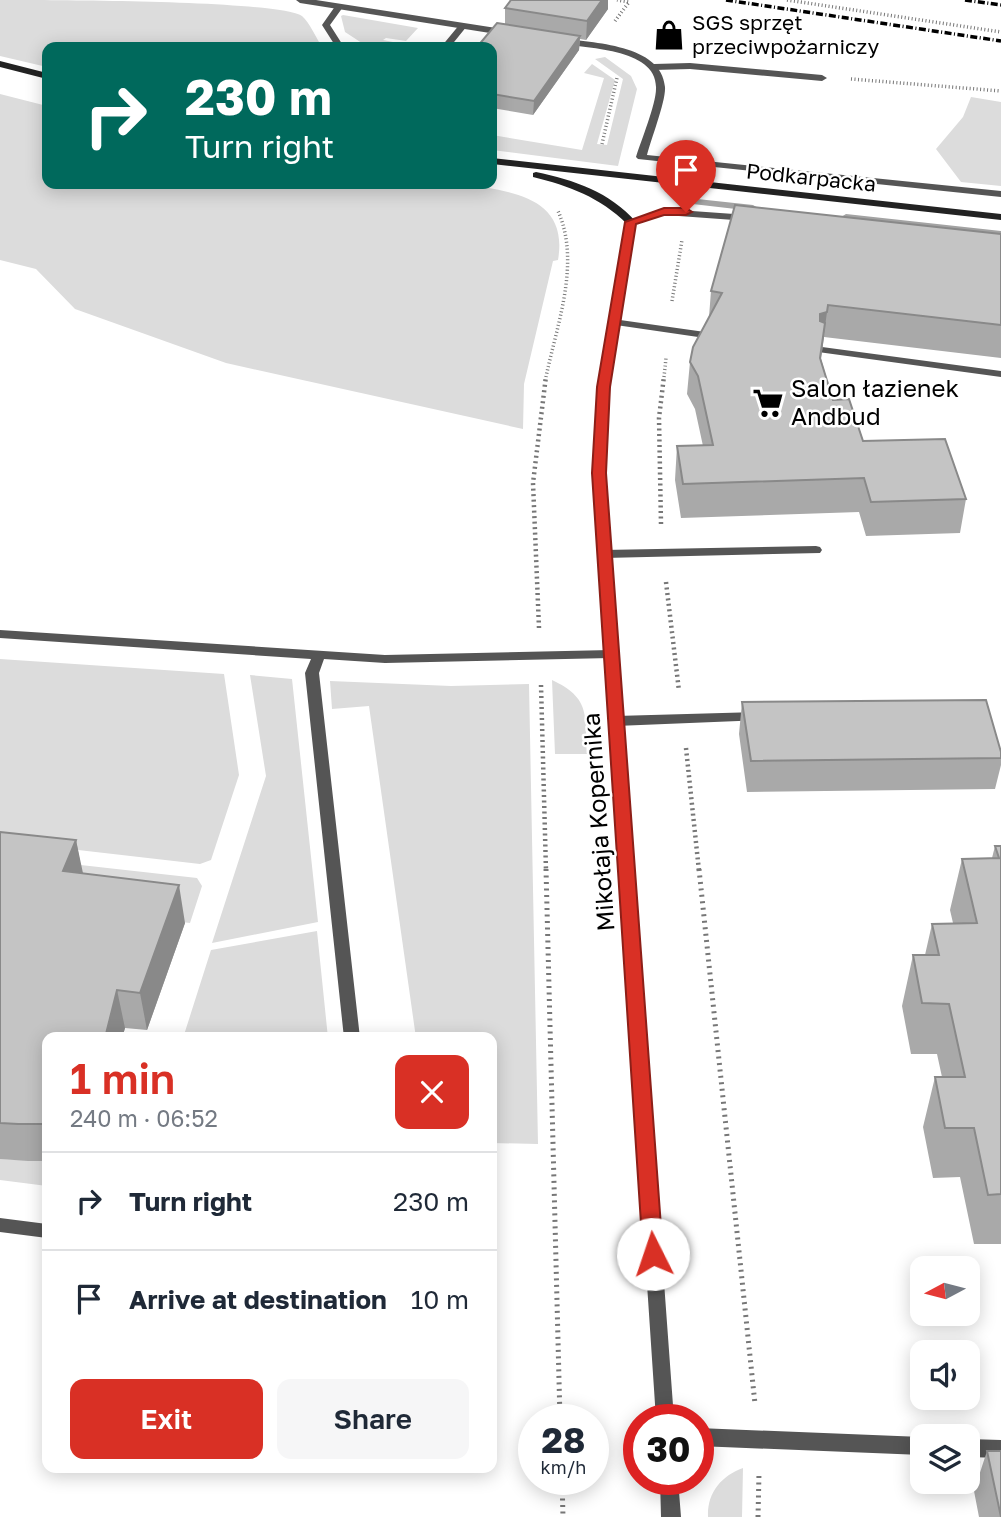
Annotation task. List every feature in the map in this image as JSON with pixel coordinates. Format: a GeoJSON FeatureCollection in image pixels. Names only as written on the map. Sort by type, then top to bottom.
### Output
{"type":"FeatureCollection","features":[{"type":"Feature","properties":{"kind":"main road"},"geometry":{"type":"LineString","coordinates":[[0,64],[42,75]]}},
{"type":"Feature","properties":{"kind":"main road"},"geometry":{"type":"LineString","coordinates":[[497,162],[586,189],[607,199],[631,222]]}},
{"type":"Feature","properties":{"kind":"main road","name":"Podkarpacka"},"geometry":{"type":"LineString","coordinates":[[497,162],[1001,217]]}},
{"type":"Feature","properties":{"kind":"street"},"geometry":{"type":"LineString","coordinates":[[300,0],[516,34]]}},
{"type":"Feature","properties":{"kind":"street"},"geometry":{"type":"LineString","coordinates":[[337,42],[326,25],[339,7]]}},
{"type":"Feature","properties":{"kind":"street"},"geometry":{"type":"LineString","coordinates":[[449,42],[463,26]]}},
{"type":"Feature","properties":{"kind":"street"},"geometry":{"type":"LineString","coordinates":[[543,39],[626,52],[643,58],[654,67],[661,78],[661,89],[641,157],[1001,194]]}},
{"type":"Feature","properties":{"kind":"street"},"geometry":{"type":"LineString","coordinates":[[654,67],[690,66],[822,78]]}},
{"type":"Feature","properties":{"kind":"street"},"geometry":{"type":"LineString","coordinates":[[631,222],[664,212],[757,219]]}},
{"type":"Feature","properties":{"kind":"street","name":"Mikołaja Kopernika"},"geometry":{"type":"LineString","coordinates":[[631,222],[603,387],[599,473],[664,1404]]}},
{"type":"Feature","properties":{"kind":"street"},"geometry":{"type":"LineString","coordinates":[[613,322],[705,335]]}},
{"type":"Feature","properties":{"kind":"street"},"geometry":{"type":"LineString","coordinates":[[822,350],[1001,374]]}},
{"type":"Feature","properties":{"kind":"street"},"geometry":{"type":"LineString","coordinates":[[604,554],[816,550]]}},
{"type":"Feature","properties":{"kind":"street"},"geometry":{"type":"LineString","coordinates":[[0,634],[385,659],[611,654]]}},
{"type":"Feature","properties":{"kind":"street"},"geometry":{"type":"LineString","coordinates":[[319,655],[312,673],[351,1032]]}},
{"type":"Feature","properties":{"kind":"street"},"geometry":{"type":"LineString","coordinates":[[616,721],[775,717]]}},
{"type":"Feature","properties":{"kind":"street"},"geometry":{"type":"LineString","coordinates":[[0,1225],[42,1230]]}},
{"type":"Feature","properties":{"kind":"street"},"geometry":{"type":"LineString","coordinates":[[714,1438],[910,1446]]}},
{"type":"Feature","properties":{"kind":"street"},"geometry":{"type":"LineString","coordinates":[[980,1448],[1001,1449]]}},
{"type":"Feature","properties":{"kind":"street"},"geometry":{"type":"LineString","coordinates":[[670,1495],[671,1517]]}},
{"type":"Feature","properties":{"kind":"path"},"geometry":{"type":"LineString","coordinates":[[787,0],[1001,32]]}},
{"type":"Feature","properties":{"kind":"path"},"geometry":{"type":"LineString","coordinates":[[596,47],[588,59],[619,79],[601,145]]}},
{"type":"Feature","properties":{"kind":"path"},"geometry":{"type":"LineString","coordinates":[[822,78],[1001,91]]}},
{"type":"Feature","properties":{"kind":"path"},"geometry":{"type":"LineString","coordinates":[[540,641],[533,483],[543,390],[568,272],[568,234],[564,219],[555,208]]}},
{"type":"Feature","properties":{"kind":"path"},"geometry":{"type":"LineString","coordinates":[[671,306],[686,212]]}},
{"type":"Feature","properties":{"kind":"path"},"geometry":{"type":"LineString","coordinates":[[661,528],[659,418],[666,353]]}},
{"type":"Feature","properties":{"kind":"path"},"geometry":{"type":"LineString","coordinates":[[665,576],[681,704]]}},
{"type":"Feature","properties":{"kind":"path"},"geometry":{"type":"LineString","coordinates":[[540,676],[560,1404]]}},
{"type":"Feature","properties":{"kind":"path"},"geometry":{"type":"LineString","coordinates":[[685,744],[755,1412]]}},
{"type":"Feature","properties":{"kind":"path"},"geometry":{"type":"LineString","coordinates":[[758,1517],[759,1460]]}},
{"type":"Feature","properties":{"kind":"path"},"geometry":{"type":"LineString","coordinates":[[563,1495],[564,1517]]}},
{"type":"Feature","properties":{"kind":"shaded area"},"geometry":{"type":"Polygon","coordinates":[[[0,0],[159,2],[284,11],[302,16],[319,42],[42,42],[42,66],[0,56],[0,0]]]}},
{"type":"Feature","properties":{"kind":"shaded area"},"geometry":{"type":"Polygon","coordinates":[[[343,15],[418,28],[406,41],[386,38],[383,40],[393,42],[360,42],[345,32],[341,16],[343,15]]]}},
{"type":"Feature","properties":{"kind":"shaded area"},"geometry":{"type":"Polygon","coordinates":[[[605,57],[631,76],[637,89],[618,166],[497,151],[497,136],[582,150],[604,78],[584,73],[592,64],[615,80],[597,144],[607,145],[623,79],[595,59],[605,57]]]}},
{"type":"Feature","properties":{"kind":"shaded area"},"geometry":{"type":"Polygon","coordinates":[[[0,94],[42,105],[42,189],[493,189],[516,194],[545,210],[554,222],[559,239],[558,260],[553,261],[524,384],[523,429],[226,363],[75,309],[36,269],[0,260],[0,94]]]}},
{"type":"Feature","properties":{"kind":"shaded area"},"geometry":{"type":"Polygon","coordinates":[[[971,97],[1001,102],[1001,186],[961,182],[936,149],[963,117],[971,97]]]}},
{"type":"Feature","properties":{"kind":"shaded area"},"geometry":{"type":"Polygon","coordinates":[[[0,659],[224,674],[239,775],[211,860],[200,864],[0,841],[0,659]]]}},
{"type":"Feature","properties":{"kind":"shaded area"},"geometry":{"type":"Polygon","coordinates":[[[250,675],[292,679],[318,922],[212,943],[266,776],[250,675]]]}},
{"type":"Feature","properties":{"kind":"shaded area"},"geometry":{"type":"Polygon","coordinates":[[[552,680],[565,687],[580,701],[585,719],[587,754],[555,754],[552,680]]]}},
{"type":"Feature","properties":{"kind":"shaded area"},"geometry":{"type":"Polygon","coordinates":[[[330,681],[451,686],[529,684],[538,1144],[497,1143],[497,1032],[415,1032],[369,706],[332,709],[330,681]]]}},
{"type":"Feature","properties":{"kind":"shaded area"},"geometry":{"type":"Polygon","coordinates":[[[0,856],[197,878],[202,886],[190,923],[71,909],[0,856]]]}},
{"type":"Feature","properties":{"kind":"shaded area"},"geometry":{"type":"Polygon","coordinates":[[[317,931],[327,1032],[185,1032],[211,950],[317,931]]]}},
{"type":"Feature","properties":{"kind":"shaded area"},"geometry":{"type":"Polygon","coordinates":[[[0,1159],[42,1161],[42,1185],[0,1180],[0,1159]]]}},
{"type":"Feature","properties":{"kind":"shaded area"},"geometry":{"type":"Polygon","coordinates":[[[743,1468],[742,1517],[708,1517],[714,1492],[735,1471],[743,1468]]]}},
{"type":"Feature","properties":{"kind":"building"},"geometry":{"type":"Polygon","coordinates":[[[511,0],[602,0],[587,21],[505,8],[511,0]]]}},
{"type":"Feature","properties":{"kind":"building"},"geometry":{"type":"Polygon","coordinates":[[[497,23],[580,36],[534,101],[497,95],[497,42],[481,42],[497,23]]]}},
{"type":"Feature","properties":{"kind":"building"},"geometry":{"type":"Polygon","coordinates":[[[735,205],[1001,234],[1001,325],[828,305],[827,312],[820,314],[820,321],[825,323],[820,358],[833,400],[849,399],[863,441],[945,439],[966,499],[871,502],[864,478],[683,484],[677,446],[713,445],[698,376],[690,362],[693,347],[722,293],[711,291],[735,205]]]}},
{"type":"Feature","properties":{"kind":"building"},"geometry":{"type":"Polygon","coordinates":[[[986,700],[1001,758],[751,761],[742,702],[986,700]]]}},
{"type":"Feature","properties":{"kind":"building"},"geometry":{"type":"Polygon","coordinates":[[[0,832],[76,840],[63,871],[179,885],[140,993],[117,990],[106,1032],[42,1032],[42,1124],[0,1123],[0,832]]]}},
{"type":"Feature","properties":{"kind":"building"},"geometry":{"type":"Polygon","coordinates":[[[995,846],[1001,846],[1001,1194],[988,1195],[974,1128],[945,1128],[935,1077],[965,1077],[949,1004],[922,1003],[913,955],[939,955],[932,924],[977,923],[962,859],[999,858],[995,846]]]}},
{"type":"Feature","properties":{"kind":"building"},"geometry":{"type":"Polygon","coordinates":[[[987,1451],[1001,1451],[1001,1517],[987,1451]]]}},
{"type":"Feature","properties":{"kind":"waterway"},"geometry":{"type":"LineString","coordinates":[[688,201],[753,208]]}},
{"type":"Feature","properties":{"kind":"waterway"},"geometry":{"type":"LineString","coordinates":[[846,217],[1001,234]]}},
{"type":"Feature","properties":{"kind":"railway"},"geometry":{"type":"LineString","coordinates":[[726,0],[1001,41]]}},
{"type":"Feature","properties":{"kind":"railway"},"geometry":{"type":"LineString","coordinates":[[965,0],[1001,5]]}},
{"type":"Feature","properties":{"kind":"place","name":"SGS sprzęt przeciwpożarniczy"},"geometry":{"type":"Point","coordinates":[669,35]}},
{"type":"Feature","properties":{"kind":"place","name":"Salon łazienek Andbud"},"geometry":{"type":"Point","coordinates":[768,403]}},
{"type":"Feature","properties":{"kind":"route"},"geometry":{"type":"LineString","coordinates":[[653,1254],[599,473],[603,387],[631,222],[664,212],[686,212]]}}]}
